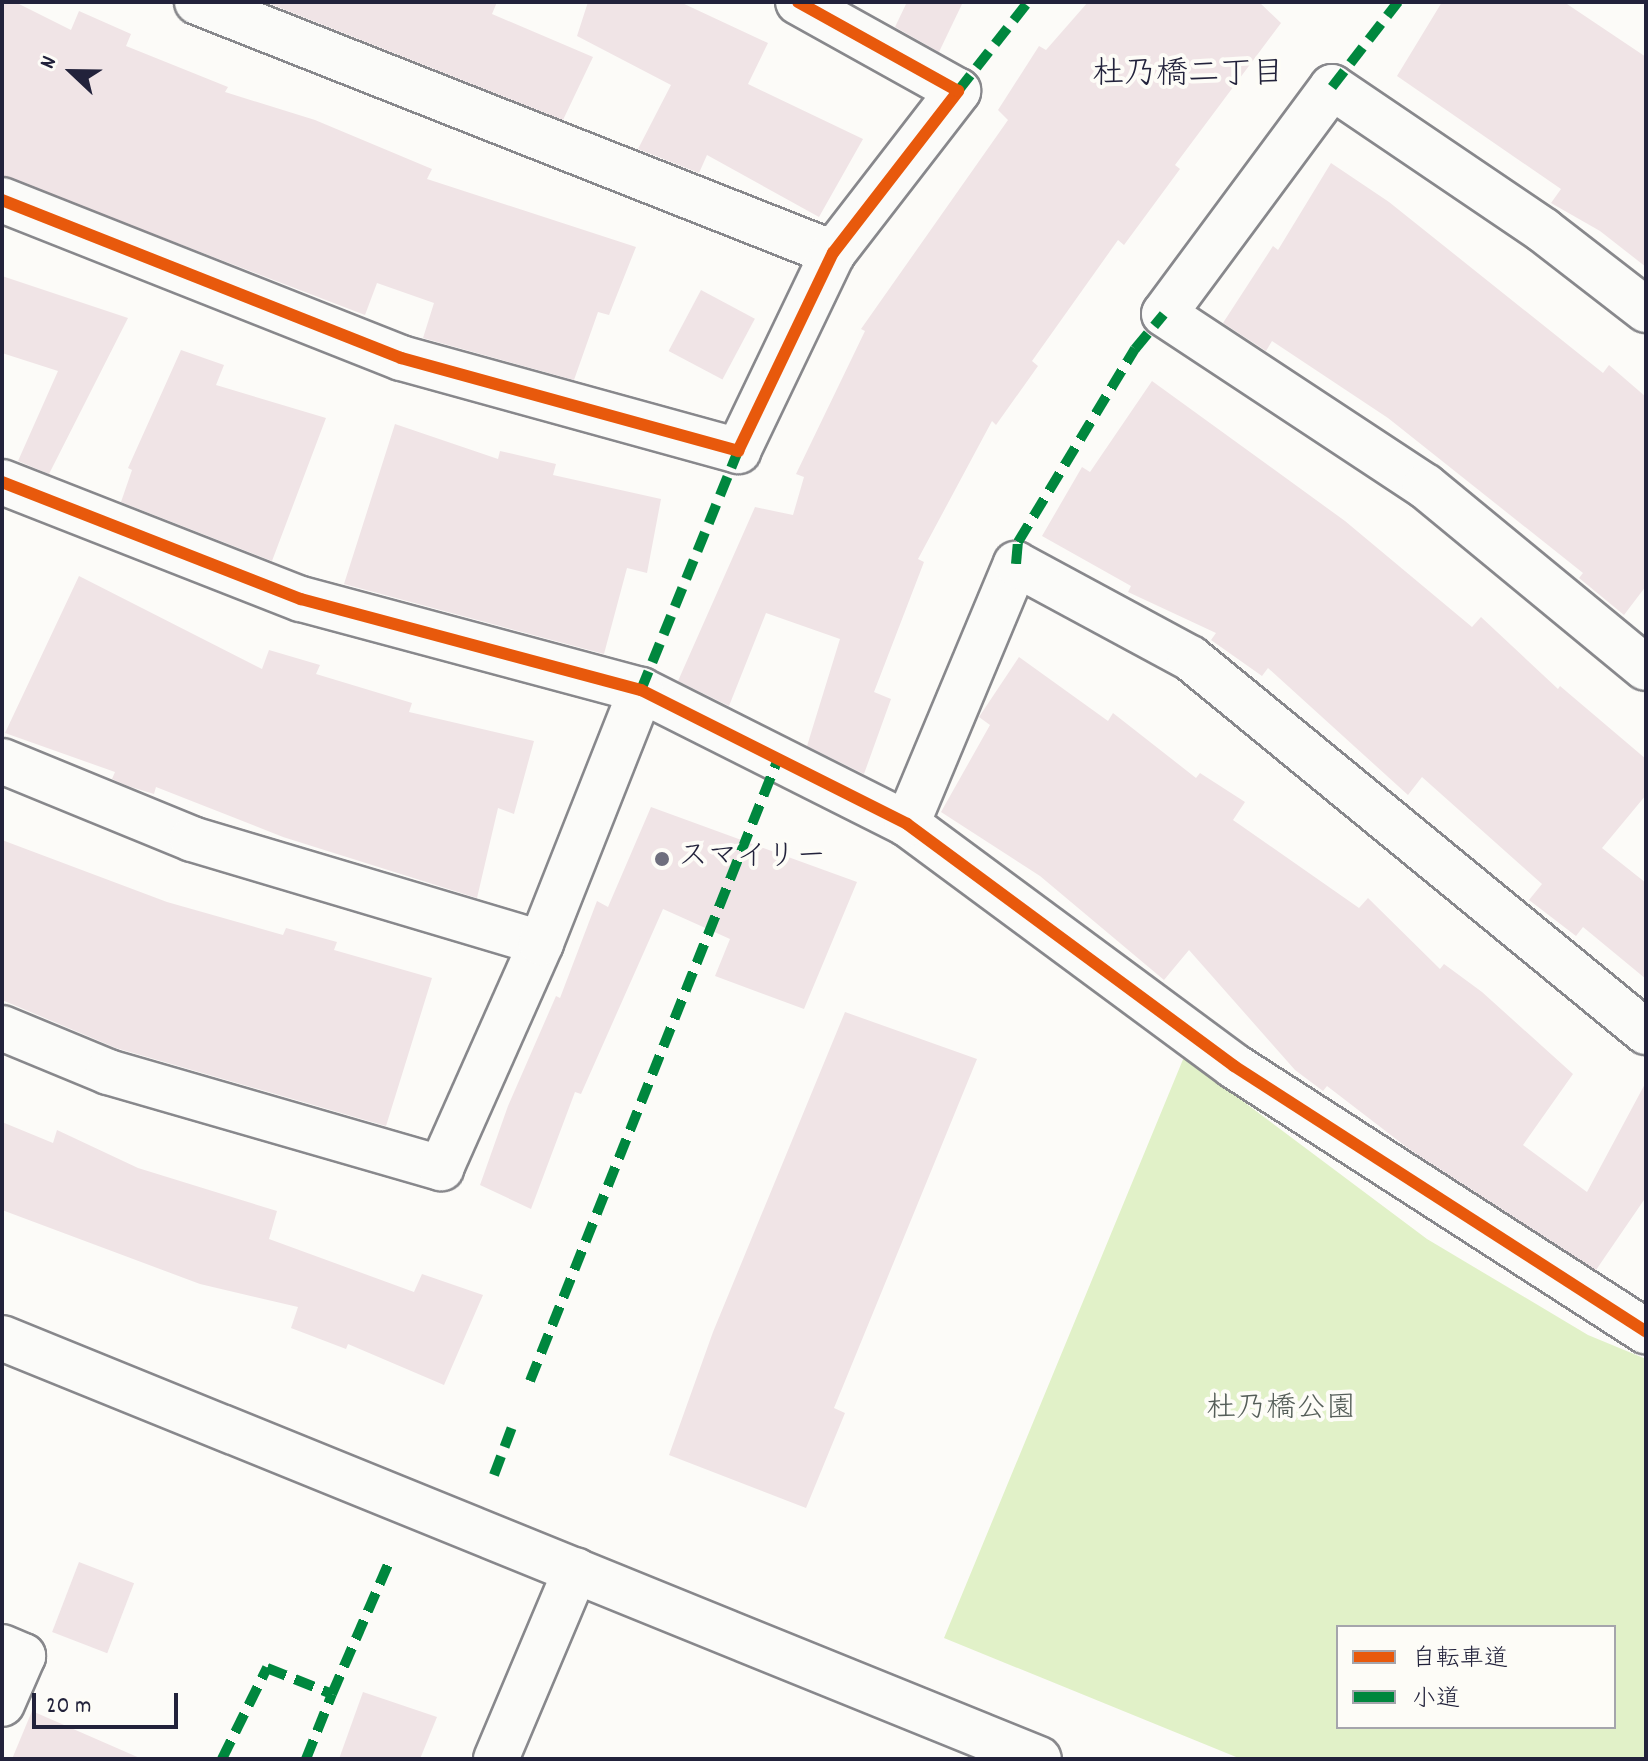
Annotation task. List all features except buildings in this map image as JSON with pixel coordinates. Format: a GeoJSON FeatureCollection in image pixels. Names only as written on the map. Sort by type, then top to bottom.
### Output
{"type":"FeatureCollection","features":[{"type":"Feature","properties":{"kind":"street"},"geometry":{"type":"LineString","coordinates":[[197,2],[833,253]]}},
{"type":"Feature","properties":{"kind":"street"},"geometry":{"type":"LineString","coordinates":[[2,200],[401,358],[738,451],[833,253],[958,91],[798,2]]}},
{"type":"Feature","properties":{"kind":"street"},"geometry":{"type":"LineString","coordinates":[[1646,310],[1543,230],[1332,87],[1164,314],[1425,486],[1646,668]]}},
{"type":"Feature","properties":{"kind":"street"},"geometry":{"type":"LineString","coordinates":[[2,482],[301,599],[641,690],[907,824],[1234,1066],[1646,1332]]}},
{"type":"Feature","properties":{"kind":"street"},"geometry":{"type":"LineString","coordinates":[[907,824],[1016,564],[1190,658],[1646,1032]]}},
{"type":"Feature","properties":{"kind":"street"},"geometry":{"type":"LineString","coordinates":[[2,1028],[108,1072],[441,1168],[541,943],[641,690]]}},
{"type":"Feature","properties":{"kind":"street"},"geometry":{"type":"LineString","coordinates":[[2,761],[192,839],[541,943]]}},
{"type":"Feature","properties":{"kind":"street"},"geometry":{"type":"LineString","coordinates":[[2,1338],[1039,1759]]}},
{"type":"Feature","properties":{"kind":"street"},"geometry":{"type":"LineString","coordinates":[[496,1759],[576,1570]]}},
{"type":"Feature","properties":{"kind":"street"},"geometry":{"type":"LineString","coordinates":[[2,1647],[23,1656],[2,1704]]}},
{"type":"Feature","properties":{"kind":"green space","name":"杜乃橋公園"},"geometry":{"type":"Polygon","coordinates":[[[1184,1057],[1427,1239],[1588,1335],[1646,1359],[1646,1759],[1241,1759],[944,1638],[1184,1057]]]}},
{"type":"Feature","properties":{"kind":"marked path"},"geometry":{"type":"LineString","coordinates":[[958,91],[1028,2]]}},
{"type":"Feature","properties":{"kind":"marked path"},"geometry":{"type":"LineString","coordinates":[[1332,87],[1398,2]]}},
{"type":"Feature","properties":{"kind":"marked path"},"geometry":{"type":"LineString","coordinates":[[1016,564],[1018,542],[1135,349],[1164,314]]}},
{"type":"Feature","properties":{"kind":"marked path"},"geometry":{"type":"LineString","coordinates":[[641,690],[738,451]]}},
{"type":"Feature","properties":{"kind":"marked path"},"geometry":{"type":"LineString","coordinates":[[530,1381],[778,759]]}},
{"type":"Feature","properties":{"kind":"marked path"},"geometry":{"type":"LineString","coordinates":[[494,1475],[512,1427]]}},
{"type":"Feature","properties":{"kind":"marked path"},"geometry":{"type":"LineString","coordinates":[[222,1759],[267,1668],[332,1694],[390,1560]]}},
{"type":"Feature","properties":{"kind":"marked path"},"geometry":{"type":"LineString","coordinates":[[306,1759],[332,1694]]}},
{"type":"Feature","properties":{"kind":"cycle path"},"geometry":{"type":"LineString","coordinates":[[2,200],[401,358],[738,451],[833,253],[958,91],[798,2]]}},
{"type":"Feature","properties":{"kind":"cycle path"},"geometry":{"type":"LineString","coordinates":[[2,482],[301,599],[641,690],[907,824],[1234,1066],[1646,1332]]}},
{"type":"Feature","properties":{"kind":"place","name":"スマイリー"},"geometry":{"type":"Point","coordinates":[662,859]}},
{"type":"Feature","properties":{"kind":"district","name":"杜乃橋二丁目"},"geometry":{"type":"Point","coordinates":[1188,76]}}]}
